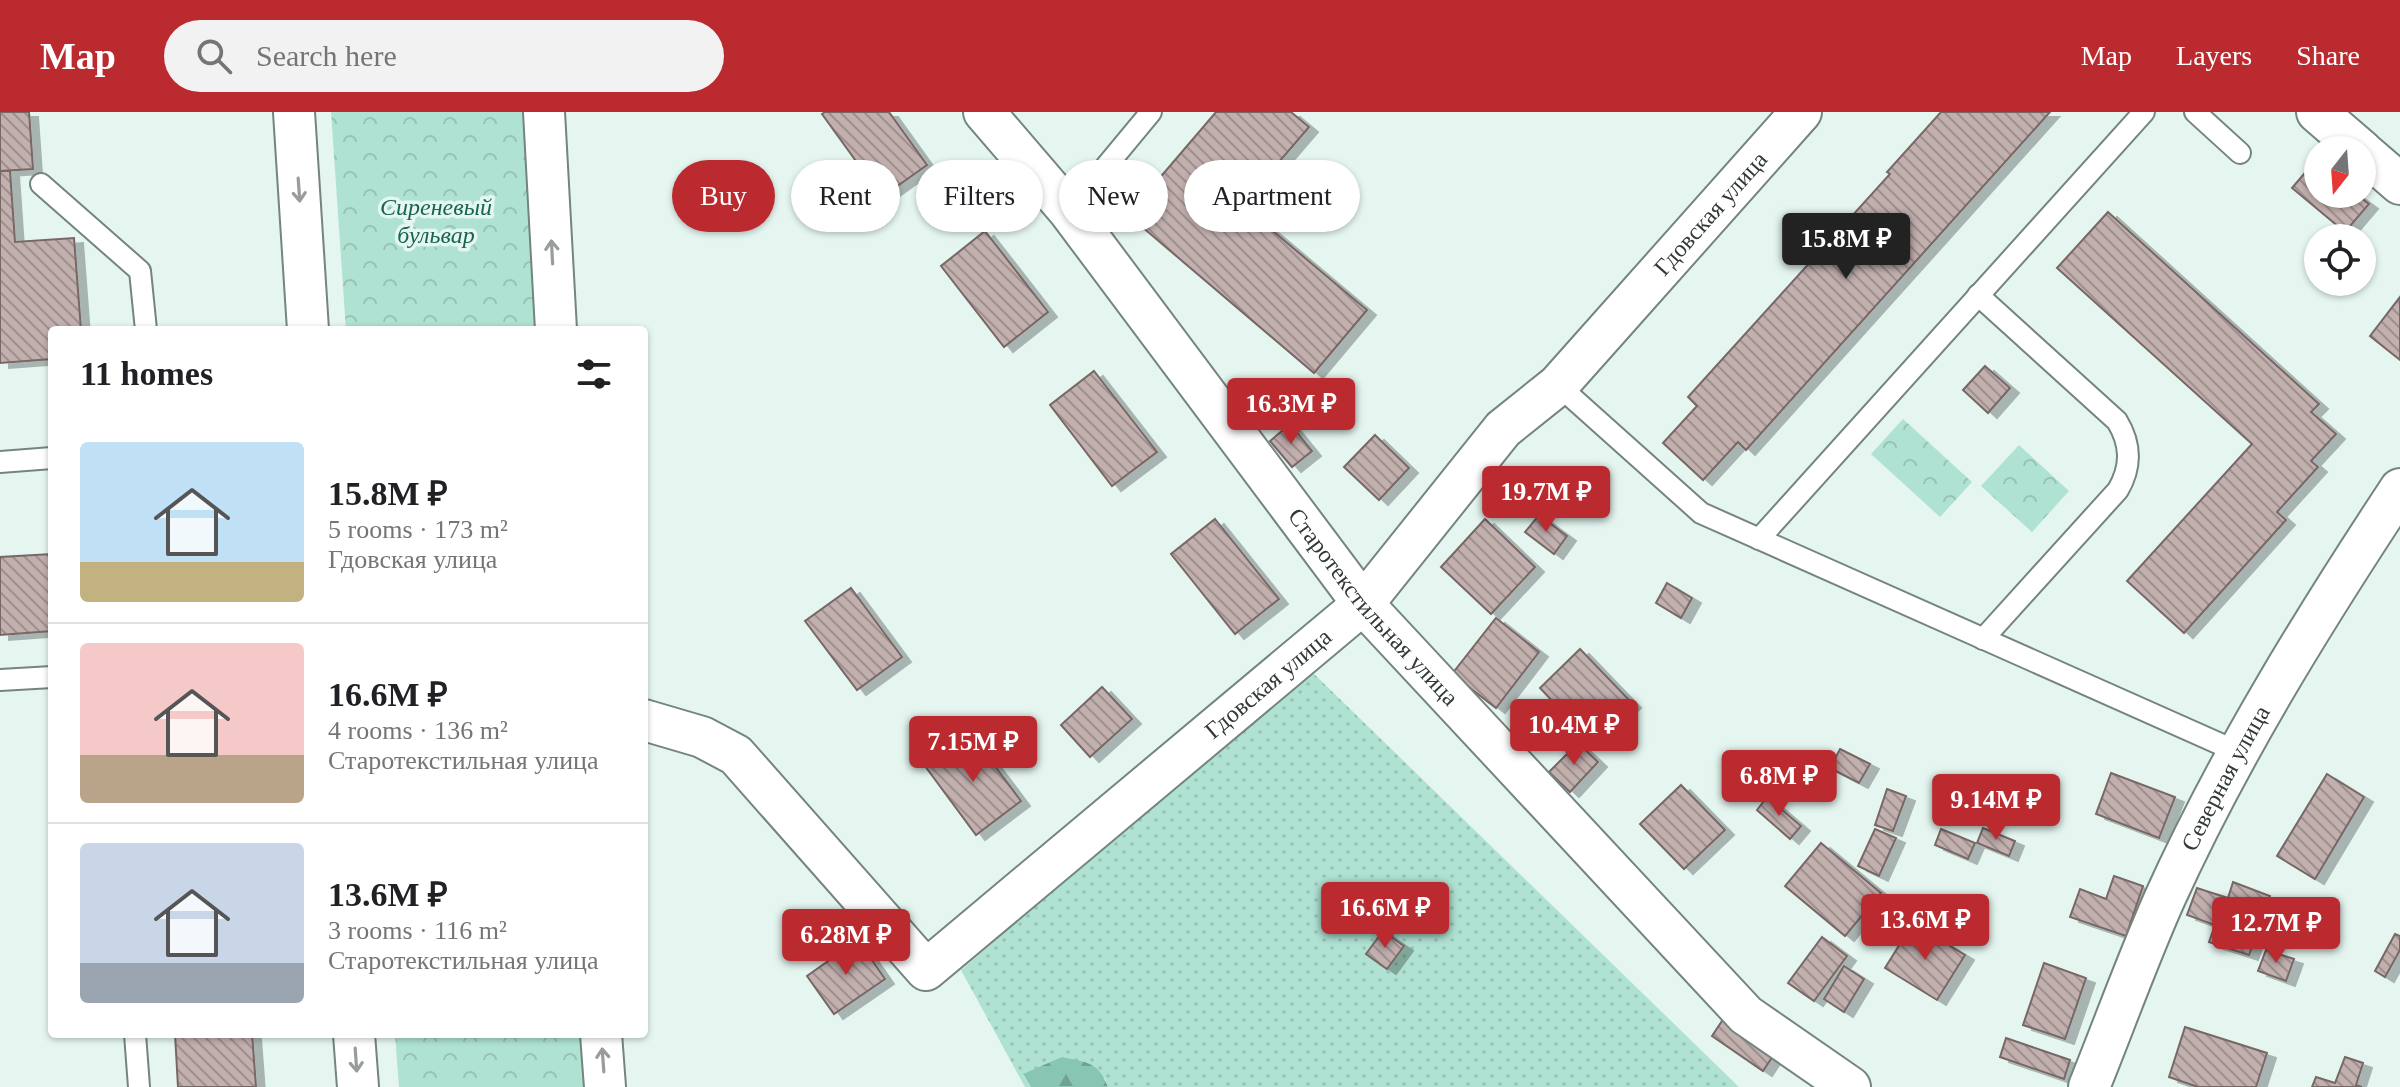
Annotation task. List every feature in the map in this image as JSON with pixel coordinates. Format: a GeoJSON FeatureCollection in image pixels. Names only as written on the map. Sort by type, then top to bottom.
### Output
{"type":"FeatureCollection","features":[{"type":"Feature","properties":{"kind":"street"},"geometry":{"type":"LineString","coordinates":[[294,112],[308,326]]}},
{"type":"Feature","properties":{"kind":"street"},"geometry":{"type":"LineString","coordinates":[[544,112],[556,326]]}},
{"type":"Feature","properties":{"kind":"street","name":"Старотекстильная улица"},"geometry":{"type":"LineString","coordinates":[[984,112],[1059,199]]}},
{"type":"Feature","properties":{"kind":"street","name":"Гдовская улица"},"geometry":{"type":"LineString","coordinates":[[648,721],[702,737],[736,755],[926,970],[1363,604],[1503,429],[1558,385],[1801,112]]}},
{"type":"Feature","properties":{"kind":"street"},"geometry":{"type":"LineString","coordinates":[[2317,112],[2345,136]]}},
{"type":"Feature","properties":{"kind":"street"},"geometry":{"type":"LineString","coordinates":[[2376,163],[2400,184]]}},
{"type":"Feature","properties":{"kind":"street","name":"Старотекстильная улица"},"geometry":{"type":"LineString","coordinates":[[1085,232],[1363,604],[1746,1015],[1850,1087]]}},
{"type":"Feature","properties":{"kind":"street","name":"Северная улица"},"geometry":{"type":"LineString","coordinates":[[2089,1087],[2164,901],[2238,752],[2349,566],[2400,489]]}},
{"type":"Feature","properties":{"kind":"street"},"geometry":{"type":"LineString","coordinates":[[354,1038],[358,1087]]}},
{"type":"Feature","properties":{"kind":"street"},"geometry":{"type":"LineString","coordinates":[[601,1038],[605,1087]]}},
{"type":"Feature","properties":{"kind":"lane"},"geometry":{"type":"LineString","coordinates":[[1111,160],[1151,112]]}},
{"type":"Feature","properties":{"kind":"lane"},"geometry":{"type":"LineString","coordinates":[[1759,539],[2144,112]]}},
{"type":"Feature","properties":{"kind":"lane"},"geometry":{"type":"LineString","coordinates":[[2195,112],[2240,153]]}},
{"type":"Feature","properties":{"kind":"lane"},"geometry":{"type":"LineString","coordinates":[[41,184],[140,271],[146,326]]}},
{"type":"Feature","properties":{"kind":"lane"},"geometry":{"type":"LineString","coordinates":[[1978,295],[2117,421],[2128,443],[2129,455],[2125,479],[2118,490],[1983,639]]}},
{"type":"Feature","properties":{"kind":"lane"},"geometry":{"type":"LineString","coordinates":[[1558,385],[1701,513],[2238,752]]}},
{"type":"Feature","properties":{"kind":"lane"},"geometry":{"type":"LineString","coordinates":[[0,462],[48,458]]}},
{"type":"Feature","properties":{"kind":"lane"},"geometry":{"type":"LineString","coordinates":[[0,680],[48,677]]}},
{"type":"Feature","properties":{"kind":"lane"},"geometry":{"type":"LineString","coordinates":[[135,1038],[139,1087]]}},
{"type":"Feature","properties":{"kind":"green space","name":"Сиреневый бульвар"},"geometry":{"type":"Polygon","coordinates":[[[331,112],[527,112],[541,326],[346,326],[331,112]]]}},
{"type":"Feature","properties":{"kind":"green space"},"geometry":{"type":"Polygon","coordinates":[[[1903,419],[1972,482],[1940,517],[1871,454],[1903,419]]]}},
{"type":"Feature","properties":{"kind":"green space"},"geometry":{"type":"Polygon","coordinates":[[[2019,445],[2069,491],[2032,532],[1981,486],[2019,445]]]}},
{"type":"Feature","properties":{"kind":"green space"},"geometry":{"type":"Polygon","coordinates":[[[1310,670],[1739,1087],[1108,1087],[1105,1078],[1023,1075],[1031,1087],[1025,1087],[961,970],[1310,670]]]}},
{"type":"Feature","properties":{"kind":"green space"},"geometry":{"type":"Polygon","coordinates":[[[395,1038],[588,1038],[592,1087],[399,1087],[395,1038]]]}},
{"type":"Feature","properties":{"kind":"green space"},"geometry":{"type":"Polygon","coordinates":[[[1062,1057],[1096,1068],[1108,1087],[1031,1087],[1023,1074],[1062,1057]]]}},
{"type":"Feature","properties":{"kind":"building"},"geometry":{"type":"Polygon","coordinates":[[[0,112],[29,112],[33,169],[0,171],[0,112]]]}},
{"type":"Feature","properties":{"kind":"building"},"geometry":{"type":"Polygon","coordinates":[[[889,112],[923,160],[916,160],[916,173],[900,184],[900,160],[855,160],[822,114],[889,112]]]}},
{"type":"Feature","properties":{"kind":"building"},"geometry":{"type":"Polygon","coordinates":[[[1216,112],[1291,112],[1309,127],[1281,160],[1184,160],[1184,232],[1274,232],[1367,310],[1314,373],[1148,232],[1168,232],[1168,168],[1216,112]]]}},
{"type":"Feature","properties":{"kind":"building"},"geometry":{"type":"Polygon","coordinates":[[[1941,112],[2050,112],[1746,450],[1738,442],[1703,480],[1663,443],[1697,406],[1688,397],[1890,174],[1887,172],[1941,112]]]}},
{"type":"Feature","properties":{"kind":"building"},"geometry":{"type":"Polygon","coordinates":[[[0,171],[10,171],[15,242],[74,238],[81,326],[48,326],[48,359],[0,363],[0,171]]]}},
{"type":"Feature","properties":{"kind":"building"},"geometry":{"type":"Polygon","coordinates":[[[2304,174],[2304,198],[2292,188],[2304,174]]]}},
{"type":"Feature","properties":{"kind":"building"},"geometry":{"type":"Polygon","coordinates":[[[2316,208],[2366,208],[2352,224],[2335,224],[2316,208]]]}},
{"type":"Feature","properties":{"kind":"building"},"geometry":{"type":"Polygon","coordinates":[[[2108,212],[2319,404],[2311,412],[2336,434],[2311,461],[2318,467],[2277,512],[2286,520],[2184,633],[2127,581],[2252,444],[2057,268],[2108,212]]]}},
{"type":"Feature","properties":{"kind":"building"},"geometry":{"type":"Polygon","coordinates":[[[986,232],[1048,312],[1004,347],[941,266],[986,232]]]}},
{"type":"Feature","properties":{"kind":"building"},"geometry":{"type":"Polygon","coordinates":[[[2400,297],[2400,360],[2370,336],[2400,297]]]}},
{"type":"Feature","properties":{"kind":"building"},"geometry":{"type":"Polygon","coordinates":[[[1985,366],[2010,388],[1988,413],[1963,390],[1985,366]]]}},
{"type":"Feature","properties":{"kind":"building"},"geometry":{"type":"Polygon","coordinates":[[[1094,371],[1157,452],[1112,486],[1050,405],[1094,371]]]}},
{"type":"Feature","properties":{"kind":"building"},"geometry":{"type":"Polygon","coordinates":[[[1290,424],[1312,451],[1292,467],[1270,441],[1290,424]]]}},
{"type":"Feature","properties":{"kind":"building"},"geometry":{"type":"Polygon","coordinates":[[[1375,435],[1409,468],[1379,500],[1344,467],[1375,435]]]}},
{"type":"Feature","properties":{"kind":"building"},"geometry":{"type":"Polygon","coordinates":[[[1539,515],[1567,536],[1554,554],[1525,532],[1539,515]]]}},
{"type":"Feature","properties":{"kind":"building"},"geometry":{"type":"Polygon","coordinates":[[[1215,519],[1279,599],[1235,634],[1171,554],[1215,519]]]}},
{"type":"Feature","properties":{"kind":"building"},"geometry":{"type":"Polygon","coordinates":[[[1485,519],[1535,567],[1491,614],[1441,567],[1485,519]]]}},
{"type":"Feature","properties":{"kind":"building"},"geometry":{"type":"Polygon","coordinates":[[[48,554],[48,631],[0,635],[0,557],[48,554]]]}},
{"type":"Feature","properties":{"kind":"building"},"geometry":{"type":"Polygon","coordinates":[[[1667,583],[1692,598],[1681,618],[1656,603],[1667,583]]]}},
{"type":"Feature","properties":{"kind":"building"},"geometry":{"type":"Polygon","coordinates":[[[851,588],[902,657],[857,690],[805,621],[851,588]]]}},
{"type":"Feature","properties":{"kind":"building"},"geometry":{"type":"Polygon","coordinates":[[[1496,618],[1539,652],[1496,708],[1452,674],[1496,618]]]}},
{"type":"Feature","properties":{"kind":"building"},"geometry":{"type":"Polygon","coordinates":[[[1580,649],[1632,703],[1591,742],[1540,688],[1580,649]]]}},
{"type":"Feature","properties":{"kind":"building"},"geometry":{"type":"Polygon","coordinates":[[[1102,687],[1132,719],[1090,757],[1061,725],[1102,687]]]}},
{"type":"Feature","properties":{"kind":"building"},"geometry":{"type":"Polygon","coordinates":[[[970,733],[1021,801],[976,835],[925,766],[970,733]]]}},
{"type":"Feature","properties":{"kind":"building"},"geometry":{"type":"Polygon","coordinates":[[[1578,743],[1598,762],[1570,792],[1549,772],[1578,743]]]}},
{"type":"Feature","properties":{"kind":"building"},"geometry":{"type":"Polygon","coordinates":[[[1840,749],[1870,764],[1859,783],[1830,768],[1840,749]]]}},
{"type":"Feature","properties":{"kind":"building"},"geometry":{"type":"Polygon","coordinates":[[[2111,773],[2175,797],[2159,838],[2096,814],[2111,773]]]}},
{"type":"Feature","properties":{"kind":"building"},"geometry":{"type":"Polygon","coordinates":[[[2327,774],[2364,797],[2315,879],[2277,856],[2327,774]]]}},
{"type":"Feature","properties":{"kind":"building"},"geometry":{"type":"Polygon","coordinates":[[[1681,785],[1725,830],[1684,869],[1640,824],[1681,785]]]}},
{"type":"Feature","properties":{"kind":"building"},"geometry":{"type":"Polygon","coordinates":[[[1887,789],[1906,796],[1893,831],[1875,825],[1887,789]]]}},
{"type":"Feature","properties":{"kind":"building"},"geometry":{"type":"Polygon","coordinates":[[[1767,797],[1801,826],[1790,839],[1757,810],[1767,797]]]}},
{"type":"Feature","properties":{"kind":"building"},"geometry":{"type":"Polygon","coordinates":[[[1983,828],[2015,841],[2009,856],[1977,843],[1983,828]]]}},
{"type":"Feature","properties":{"kind":"building"},"geometry":{"type":"Polygon","coordinates":[[[1875,829],[1896,838],[1879,876],[1858,866],[1875,829]]]}},
{"type":"Feature","properties":{"kind":"building"},"geometry":{"type":"Polygon","coordinates":[[[1941,829],[1975,843],[1968,859],[1935,845],[1941,829]]]}},
{"type":"Feature","properties":{"kind":"building"},"geometry":{"type":"Polygon","coordinates":[[[1821,843],[1881,893],[1845,936],[1785,886],[1821,843]]]}},
{"type":"Feature","properties":{"kind":"building"},"geometry":{"type":"Polygon","coordinates":[[[2114,876],[2143,886],[2126,936],[2070,917],[2080,889],[2106,899],[2114,876]]]}},
{"type":"Feature","properties":{"kind":"building"},"geometry":{"type":"Polygon","coordinates":[[[2233,882],[2270,896],[2249,955],[2209,942],[2215,925],[2187,915],[2197,888],[2228,898],[2233,882]]]}},
{"type":"Feature","properties":{"kind":"building"},"geometry":{"type":"Polygon","coordinates":[[[1913,923],[1965,955],[1937,1000],[1885,968],[1913,923]]]}},
{"type":"Feature","properties":{"kind":"building"},"geometry":{"type":"Polygon","coordinates":[[[1383,931],[1404,946],[1387,969],[1366,954],[1383,931]]]}},
{"type":"Feature","properties":{"kind":"building"},"geometry":{"type":"Polygon","coordinates":[[[2395,934],[2400,936],[2400,950],[2385,977],[2375,971],[2395,934]]]}},
{"type":"Feature","properties":{"kind":"building"},"geometry":{"type":"Polygon","coordinates":[[[1822,937],[1847,956],[1814,1001],[1788,983],[1822,937]]]}},
{"type":"Feature","properties":{"kind":"building"},"geometry":{"type":"Polygon","coordinates":[[[858,940],[885,979],[834,1014],[807,976],[858,940]]]}},
{"type":"Feature","properties":{"kind":"building"},"geometry":{"type":"Polygon","coordinates":[[[2266,950],[2294,959],[2286,981],[2258,971],[2266,950]]]}},
{"type":"Feature","properties":{"kind":"building"},"geometry":{"type":"Polygon","coordinates":[[[2044,963],[2086,978],[2065,1039],[2023,1025],[2044,963]]]}},
{"type":"Feature","properties":{"kind":"building"},"geometry":{"type":"Polygon","coordinates":[[[1844,966],[1864,979],[1844,1012],[1824,999],[1844,966]]]}},
{"type":"Feature","properties":{"kind":"building"},"geometry":{"type":"Polygon","coordinates":[[[1730,1009],[1781,1044],[1763,1071],[1712,1036],[1730,1009]]]}},
{"type":"Feature","properties":{"kind":"building"},"geometry":{"type":"Polygon","coordinates":[[[2185,1027],[2267,1053],[2256,1087],[2198,1087],[2169,1077],[2185,1027]]]}},
{"type":"Feature","properties":{"kind":"building"},"geometry":{"type":"Polygon","coordinates":[[[175,1038],[252,1038],[256,1087],[178,1087],[175,1038]]]}},
{"type":"Feature","properties":{"kind":"building"},"geometry":{"type":"Polygon","coordinates":[[[2006,1038],[2070,1060],[2064,1079],[2000,1057],[2006,1038]]]}},
{"type":"Feature","properties":{"kind":"building"},"geometry":{"type":"Polygon","coordinates":[[[2345,1057],[2363,1063],[2356,1085],[2362,1087],[2312,1087],[2316,1077],[2335,1083],[2345,1057]]]}}]}
